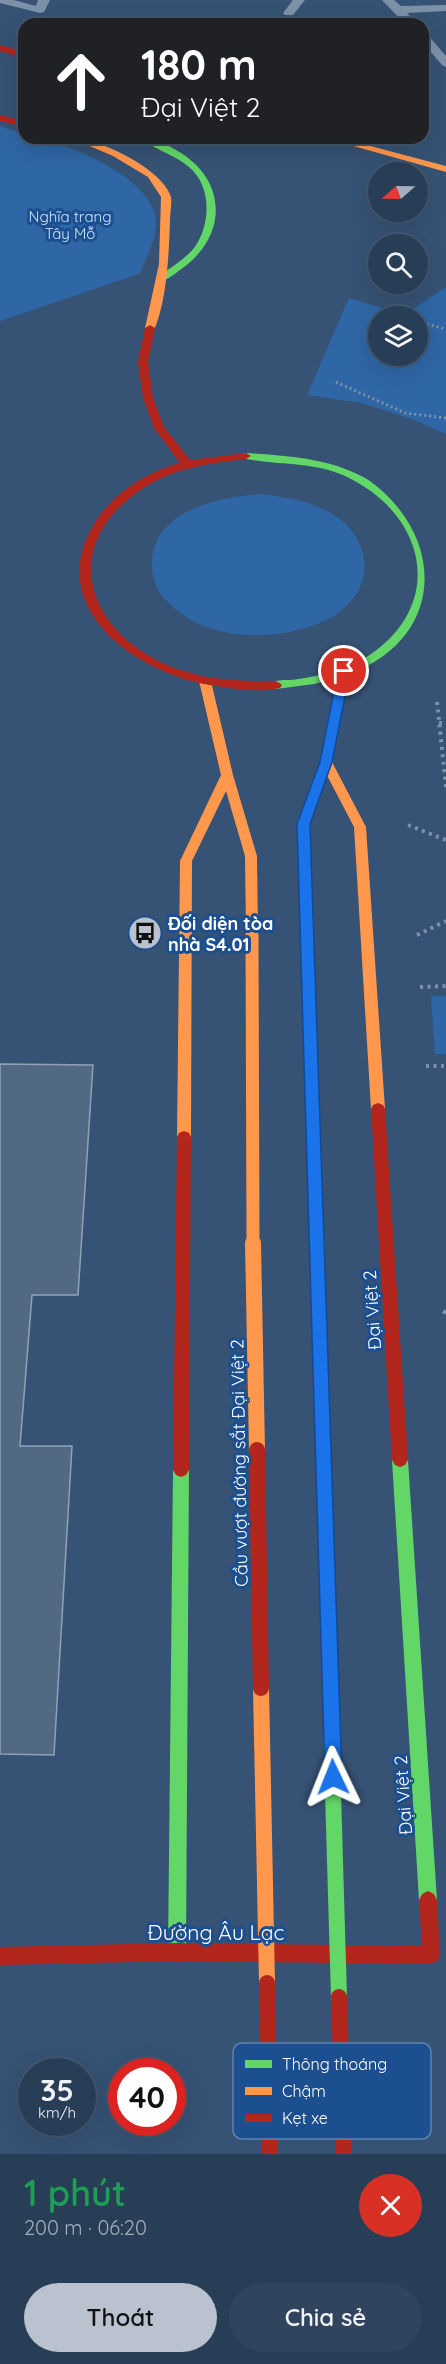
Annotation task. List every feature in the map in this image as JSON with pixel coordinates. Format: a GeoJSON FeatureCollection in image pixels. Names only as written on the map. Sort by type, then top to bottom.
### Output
{"type":"FeatureCollection","features":[{"type":"Feature","properties":{"kind":"street"},"geometry":{"type":"LineString","coordinates":[[0,48],[18,53]]}},
{"type":"Feature","properties":{"kind":"street"},"geometry":{"type":"LineString","coordinates":[[0,118],[18,122]]}},
{"type":"Feature","properties":{"kind":"street"},"geometry":{"type":"LineString","coordinates":[[91,144],[116,154],[151,175],[166,197],[164,264],[143,362],[148,398],[159,428],[188,465]]}},
{"type":"Feature","properties":{"kind":"street"},"geometry":{"type":"LineString","coordinates":[[156,144],[200,172],[210,194],[212,215],[202,243],[182,264],[161,279]]}},
{"type":"Feature","properties":{"kind":"street"},"geometry":{"type":"LineString","coordinates":[[352,144],[446,169]]}},
{"type":"Feature","properties":{"kind":"street"},"geometry":{"type":"LineString","coordinates":[[246,456],[300,460],[349,474],[390,498],[423,529],[433,592],[413,623],[384,651],[344,671],[300,683],[253,686],[205,681],[155,664],[116,638],[91,606],[82,571],[90,536],[112,505],[148,480],[188,465],[246,456]]}},
{"type":"Feature","properties":{"kind":"street"},"geometry":{"type":"LineString","coordinates":[[341,2043],[303,824],[326,762],[344,671]]}},
{"type":"Feature","properties":{"kind":"street"},"geometry":{"type":"LineString","coordinates":[[177,1952],[186,861],[227,775],[205,681]]}},
{"type":"Feature","properties":{"kind":"street","name":"Đại Việt 2"},"geometry":{"type":"LineString","coordinates":[[326,762],[360,829],[431,1955]]}},
{"type":"Feature","properties":{"kind":"street","name":"Cầu vượt đường sắt Đại Việt 2"},"geometry":{"type":"LineString","coordinates":[[227,775],[251,856],[253,1236],[268,2043]]}},
{"type":"Feature","properties":{"kind":"street","name":"Đường Âu Lạc"},"geometry":{"type":"LineString","coordinates":[[0,1956],[177,1952],[431,1955]]}},
{"type":"Feature","properties":{"kind":"street","name":"Cầu vượt đường sắt Đại Việt 2"},"geometry":{"type":"LineString","coordinates":[[270,2139],[270,2154]]}},
{"type":"Feature","properties":{"kind":"street"},"geometry":{"type":"LineString","coordinates":[[344,2139],[344,2154]]}},
{"type":"Feature","properties":{"kind":"lane"},"geometry":{"type":"LineString","coordinates":[[0,0],[40,10],[44,0]]}},
{"type":"Feature","properties":{"kind":"lane"},"geometry":{"type":"LineString","coordinates":[[289,13],[299,0]]}},
{"type":"Feature","properties":{"kind":"lane"},"geometry":{"type":"LineString","coordinates":[[388,0],[405,18]]}},
{"type":"Feature","properties":{"kind":"lane"},"geometry":{"type":"LineString","coordinates":[[0,15],[13,3]]}},
{"type":"Feature","properties":{"kind":"lane"},"geometry":{"type":"LineString","coordinates":[[397,10],[446,8]]}},
{"type":"Feature","properties":{"kind":"lane"},"geometry":{"type":"LineString","coordinates":[[429,43],[446,63]]}},
{"type":"Feature","properties":{"kind":"path"},"geometry":{"type":"LineString","coordinates":[[428,324],[446,329]]}},
{"type":"Feature","properties":{"kind":"path"},"geometry":{"type":"LineString","coordinates":[[336,382],[358,390],[401,412],[423,417],[446,418]]}},
{"type":"Feature","properties":{"kind":"path"},"geometry":{"type":"LineString","coordinates":[[437,702],[446,788]]}},
{"type":"Feature","properties":{"kind":"path"},"geometry":{"type":"LineString","coordinates":[[439,723],[446,723]]}},
{"type":"Feature","properties":{"kind":"path"},"geometry":{"type":"LineString","coordinates":[[408,825],[446,840]]}},
{"type":"Feature","properties":{"kind":"path"},"geometry":{"type":"LineString","coordinates":[[417,935],[446,921]]}},
{"type":"Feature","properties":{"kind":"path"},"geometry":{"type":"LineString","coordinates":[[420,987],[446,986]]}},
{"type":"Feature","properties":{"kind":"path"},"geometry":{"type":"LineString","coordinates":[[426,1066],[446,1066]]}},
{"type":"Feature","properties":{"kind":"green space","name":"Nghĩa trang Tây Mỗ"},"geometry":{"type":"Polygon","coordinates":[[[0,126],[18,132],[18,144],[60,145],[103,163],[123,175],[140,189],[151,205],[156,228],[148,255],[139,274],[0,321],[0,126]]]}},
{"type":"Feature","properties":{"kind":"green space"},"geometry":{"type":"Polygon","coordinates":[[[446,287],[446,434],[412,419],[362,403],[307,395],[349,298],[375,306],[368,306],[368,366],[428,366],[428,306],[418,306],[446,287]]]}},
{"type":"Feature","properties":{"kind":"green space"},"geometry":{"type":"Polygon","coordinates":[[[259,494],[309,503],[342,521],[354,534],[361,548],[364,564],[363,579],[356,594],[345,608],[328,619],[287,633],[241,635],[219,631],[198,623],[179,612],[163,597],[154,579],[152,559],[156,542],[165,528],[192,509],[226,499],[259,494]]]}},
{"type":"Feature","properties":{"kind":"green space"},"geometry":{"type":"Polygon","coordinates":[[[431,996],[446,996],[446,1054],[435,1054],[431,996]]]}},
{"type":"Feature","properties":{"kind":"building"},"geometry":{"type":"Polygon","coordinates":[[[0,1064],[93,1065],[78,1295],[32,1295],[20,1446],[72,1446],[54,1755],[0,1754],[0,1064]]]}},
{"type":"Feature","properties":{"kind":"traffic: fast"},"geometry":{"type":"LineString","coordinates":[[158,144],[179,155],[197,169],[204,178],[211,198],[210,221],[203,241],[189,258],[161,279]]}},
{"type":"Feature","properties":{"kind":"traffic: fast"},"geometry":{"type":"LineString","coordinates":[[246,456],[324,466],[337,469],[366,483],[397,507],[409,522],[419,538],[428,574],[419,613],[400,638],[386,650],[352,669],[314,680],[276,685]]}},
{"type":"Feature","properties":{"kind":"traffic: fast"},"geometry":{"type":"LineString","coordinates":[[307,932],[303,824],[326,762],[344,671]]}},
{"type":"Feature","properties":{"kind":"traffic: fast"},"geometry":{"type":"LineString","coordinates":[[307,932],[317,1256]]}},
{"type":"Feature","properties":{"kind":"traffic: fast"},"geometry":{"type":"LineString","coordinates":[[400,1460],[428,1900]]}},
{"type":"Feature","properties":{"kind":"traffic: fast"},"geometry":{"type":"LineString","coordinates":[[177,1952],[181,1470]]}},
{"type":"Feature","properties":{"kind":"traffic: fast"},"geometry":{"type":"LineString","coordinates":[[331,1725],[339,1997]]}},
{"type":"Feature","properties":{"kind":"traffic: slow"},"geometry":{"type":"LineString","coordinates":[[91,144],[116,154],[151,175],[166,197],[164,264],[150,328]]}},
{"type":"Feature","properties":{"kind":"traffic: slow"},"geometry":{"type":"LineString","coordinates":[[352,144],[446,169]]}},
{"type":"Feature","properties":{"kind":"traffic: slow"},"geometry":{"type":"LineString","coordinates":[[205,681],[227,775],[251,856],[252,936]]}},
{"type":"Feature","properties":{"kind":"traffic: slow"},"geometry":{"type":"LineString","coordinates":[[326,762],[360,827],[378,1109]]}},
{"type":"Feature","properties":{"kind":"traffic: slow"},"geometry":{"type":"LineString","coordinates":[[184,1137],[186,861],[227,775]]}},
{"type":"Feature","properties":{"kind":"traffic: slow"},"geometry":{"type":"LineString","coordinates":[[252,936],[253,1236],[257,1450]]}},
{"type":"Feature","properties":{"kind":"traffic: slow"},"geometry":{"type":"LineString","coordinates":[[261,1688],[267,1983]]}},
{"type":"Feature","properties":{"kind":"traffic: jam"},"geometry":{"type":"LineString","coordinates":[[0,48],[18,53]]}},
{"type":"Feature","properties":{"kind":"traffic: jam"},"geometry":{"type":"LineString","coordinates":[[0,118],[18,122]]}},
{"type":"Feature","properties":{"kind":"traffic: jam"},"geometry":{"type":"LineString","coordinates":[[150,328],[143,362],[148,398],[159,428],[188,465]]}},
{"type":"Feature","properties":{"kind":"traffic: jam"},"geometry":{"type":"LineString","coordinates":[[246,456],[183,465],[140,484],[114,505],[96,530],[86,556],[85,584],[95,611],[115,637],[147,660],[177,673],[210,682],[276,685]]}},
{"type":"Feature","properties":{"kind":"traffic: jam"},"geometry":{"type":"LineString","coordinates":[[378,1109],[400,1460]]}},
{"type":"Feature","properties":{"kind":"traffic: jam"},"geometry":{"type":"LineString","coordinates":[[181,1470],[184,1137]]}},
{"type":"Feature","properties":{"kind":"traffic: jam"},"geometry":{"type":"LineString","coordinates":[[317,1256],[331,1725]]}},
{"type":"Feature","properties":{"kind":"traffic: jam"},"geometry":{"type":"LineString","coordinates":[[257,1450],[261,1688]]}},
{"type":"Feature","properties":{"kind":"traffic: jam"},"geometry":{"type":"LineString","coordinates":[[0,1956],[177,1952],[431,1955],[428,1900]]}},
{"type":"Feature","properties":{"kind":"traffic: jam"},"geometry":{"type":"LineString","coordinates":[[267,1983],[268,2043]]}},
{"type":"Feature","properties":{"kind":"traffic: jam"},"geometry":{"type":"LineString","coordinates":[[339,1997],[340,2043]]}},
{"type":"Feature","properties":{"kind":"traffic: jam"},"geometry":{"type":"LineString","coordinates":[[270,2139],[270,2154]]}},
{"type":"Feature","properties":{"kind":"traffic: jam"},"geometry":{"type":"LineString","coordinates":[[344,2139],[344,2154]]}},
{"type":"Feature","properties":{"kind":"place","name":"Đối diện tòa nhà S4.01"},"geometry":{"type":"Point","coordinates":[145,933]}},
{"type":"Feature","properties":{"kind":"route"},"geometry":{"type":"LineString","coordinates":[[333,1777],[303,824],[326,762],[344,671]]}}]}
